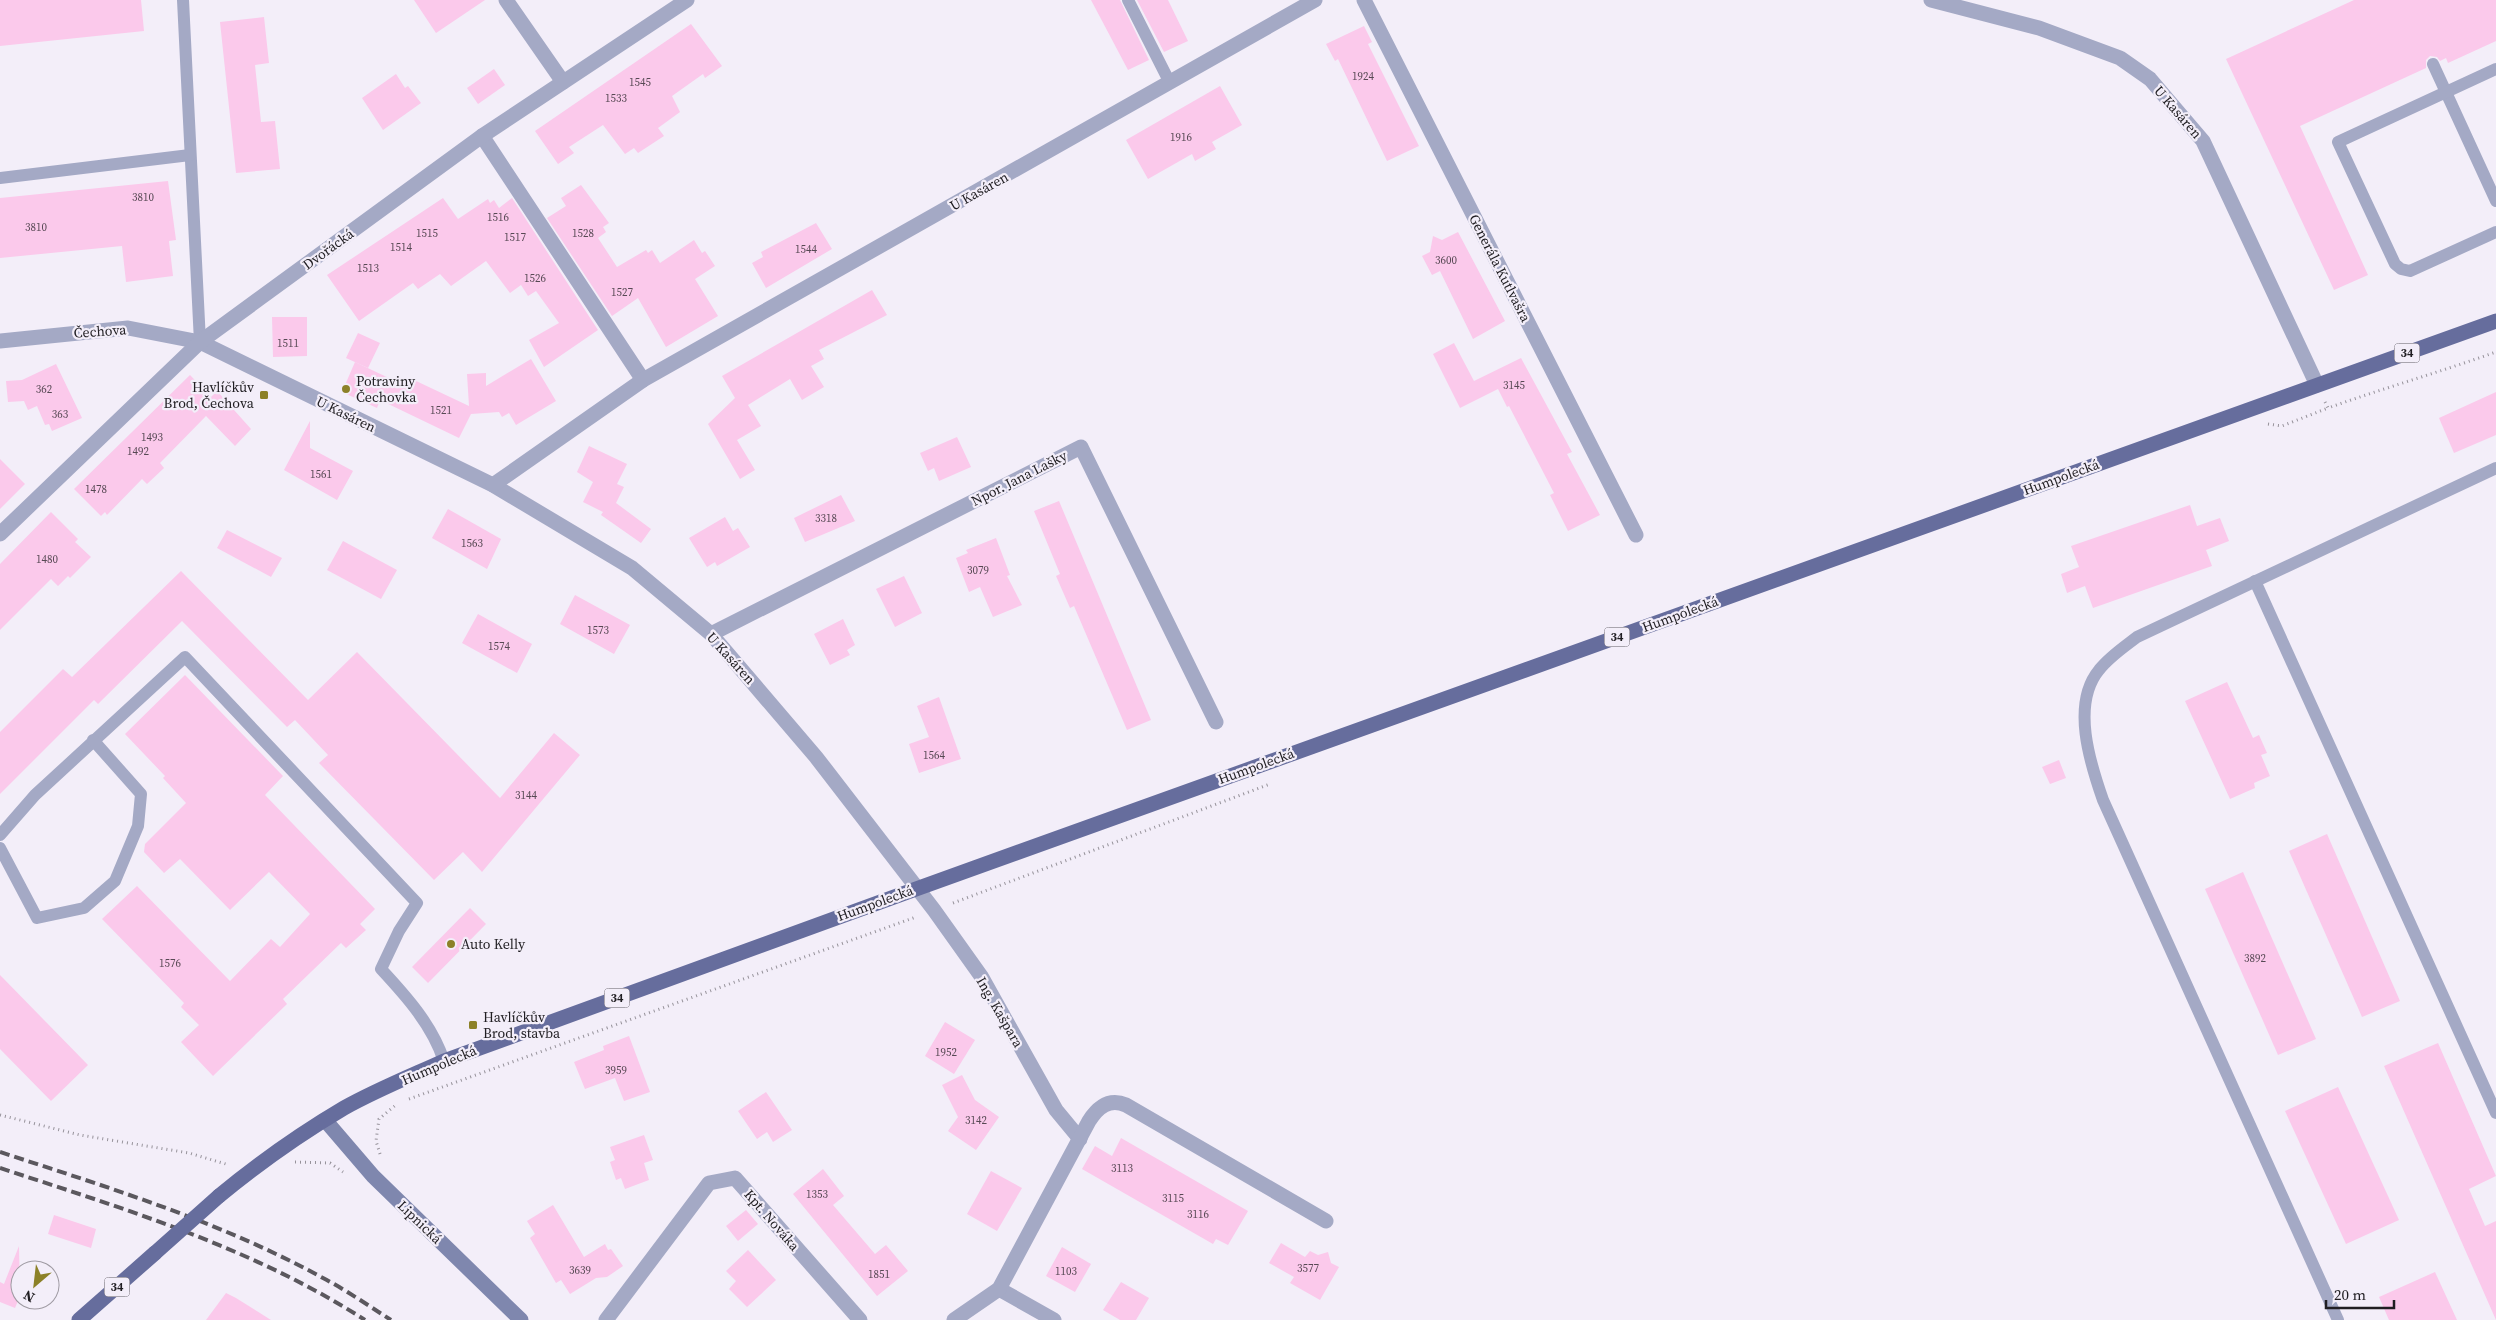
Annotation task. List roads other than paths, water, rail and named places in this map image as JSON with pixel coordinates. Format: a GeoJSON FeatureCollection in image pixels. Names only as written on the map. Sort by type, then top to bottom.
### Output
{"type":"FeatureCollection","features":[{"type":"Feature","properties":{"kind":"main road","name":"34"},"geometry":{"type":"LineString","coordinates":[[2317,385],[2496,321]]}},
{"type":"Feature","properties":{"kind":"main road","name":"Humpolecká"},"geometry":{"type":"LineString","coordinates":[[79,1320],[249,1172],[325,1120],[376,1092],[444,1061],[916,889],[2317,385]]}},
{"type":"Feature","properties":{"kind":"street"},"geometry":{"type":"LineString","coordinates":[[506,0],[563,82]]}},
{"type":"Feature","properties":{"kind":"street","name":"Dvořácká"},"geometry":{"type":"LineString","coordinates":[[0,534],[200,342],[482,136],[687,0]]}},
{"type":"Feature","properties":{"kind":"street","name":"U Kasáren"},"geometry":{"type":"LineString","coordinates":[[493,485],[642,380],[1315,0]]}},
{"type":"Feature","properties":{"kind":"street","name":"Generála Kutlvašra"},"geometry":{"type":"LineString","coordinates":[[1364,0],[1636,535]]}},
{"type":"Feature","properties":{"kind":"street","name":"U Kasáren"},"geometry":{"type":"LineString","coordinates":[[1931,0],[2039,28],[2120,58],[2150,79],[2203,141],[2317,385]]}},
{"type":"Feature","properties":{"kind":"street"},"geometry":{"type":"LineString","coordinates":[[482,136],[642,380]]}},
{"type":"Feature","properties":{"kind":"street","name":"Čechova"},"geometry":{"type":"LineString","coordinates":[[0,341],[128,328],[200,342]]}},
{"type":"Feature","properties":{"kind":"street","name":"U Kasáren"},"geometry":{"type":"LineString","coordinates":[[200,342],[493,485],[632,568],[711,634],[816,757],[916,889]]}},
{"type":"Feature","properties":{"kind":"street","name":"Npor. Jana Lašky"},"geometry":{"type":"LineString","coordinates":[[711,634],[1081,447],[1216,722]]}},
{"type":"Feature","properties":{"kind":"street","name":"Ing. Kašpara"},"geometry":{"type":"LineString","coordinates":[[916,889],[934,910],[987,986],[1056,1110],[1080,1139]]}},
{"type":"Feature","properties":{"kind":"street"},"geometry":{"type":"LineString","coordinates":[[954,1320],[999,1289],[1089,1120],[1100,1107],[1112,1102],[1119,1102],[1326,1221]]}},
{"type":"Feature","properties":{"kind":"street","name":"Lipnická"},"geometry":{"type":"LineString","coordinates":[[325,1120],[373,1176],[521,1320]]}},
{"type":"Feature","properties":{"kind":"street","name":"Kpt. Nováka"},"geometry":{"type":"LineString","coordinates":[[606,1320],[709,1183],[735,1178],[860,1320]]}},
{"type":"Feature","properties":{"kind":"street"},"geometry":{"type":"LineString","coordinates":[[999,1289],[1054,1320]]}},
{"type":"Feature","properties":{"kind":"lane"},"geometry":{"type":"LineString","coordinates":[[182,0],[200,342]]}},
{"type":"Feature","properties":{"kind":"lane"},"geometry":{"type":"LineString","coordinates":[[1128,0],[1170,83]]}},
{"type":"Feature","properties":{"kind":"lane"},"geometry":{"type":"LineString","coordinates":[[2433,64],[2496,201]]}},
{"type":"Feature","properties":{"kind":"lane"},"geometry":{"type":"LineString","coordinates":[[2496,69],[2338,142],[2395,264],[2401,269],[2410,271],[2496,232]]}},
{"type":"Feature","properties":{"kind":"lane"},"geometry":{"type":"LineString","coordinates":[[0,178],[190,155]]}},
{"type":"Feature","properties":{"kind":"lane"},"geometry":{"type":"LineString","coordinates":[[2338,1320],[2107,809],[2088,759],[2085,697],[2098,671],[2137,637],[2496,468]]}},
{"type":"Feature","properties":{"kind":"lane"},"geometry":{"type":"LineString","coordinates":[[2255,581],[2496,1113]]}},
{"type":"Feature","properties":{"kind":"lane"},"geometry":{"type":"LineString","coordinates":[[0,835],[36,795],[92,740],[184,657],[417,903],[399,931],[381,969],[406,995],[429,1027],[444,1061]]}},
{"type":"Feature","properties":{"kind":"lane"},"geometry":{"type":"LineString","coordinates":[[0,848],[38,918],[84,908],[115,881],[138,826],[142,794],[92,740]]}},
{"type":"Feature","properties":{"kind":"railway"},"geometry":{"type":"LineString","coordinates":[[0,1152],[165,1208],[245,1240],[332,1283],[391,1320]]}},
{"type":"Feature","properties":{"kind":"railway"},"geometry":{"type":"LineString","coordinates":[[0,1168],[141,1215],[233,1251],[322,1294],[365,1320]]}},
{"type":"Feature","properties":{"kind":"place","name":"Potraviny Čechovka"},"geometry":{"type":"Point","coordinates":[346,389]}},
{"type":"Feature","properties":{"kind":"place","name":"Havlíčkův Brod, Čechova"},"geometry":{"type":"Point","coordinates":[264,395]}},
{"type":"Feature","properties":{"kind":"place","name":"Auto Kelly"},"geometry":{"type":"Point","coordinates":[451,944]}},
{"type":"Feature","properties":{"kind":"place","name":"Havlíčkův Brod, stavba"},"geometry":{"type":"Point","coordinates":[473,1025]}}]}
